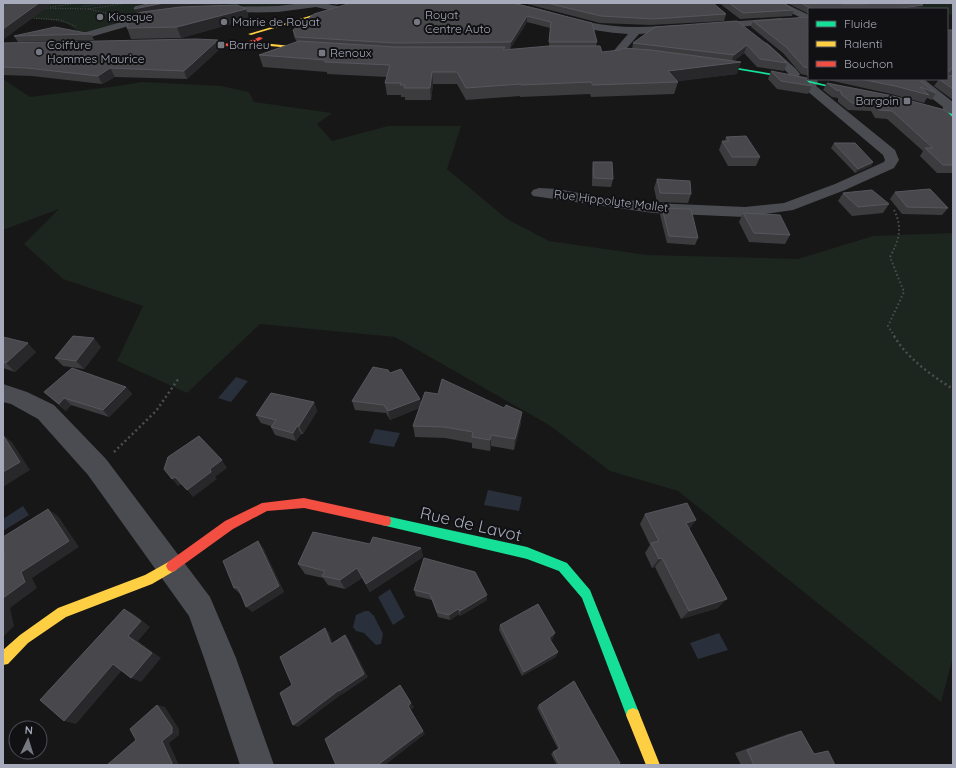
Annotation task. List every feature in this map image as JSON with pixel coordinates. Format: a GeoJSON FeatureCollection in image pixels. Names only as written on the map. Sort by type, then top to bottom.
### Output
{"type":"FeatureCollection","features":[{"type":"Feature","properties":{"kind":"main road"},"geometry":{"type":"LineString","coordinates":[[251,39],[278,27],[358,3]]}},
{"type":"Feature","properties":{"kind":"main road"},"geometry":{"type":"LineString","coordinates":[[251,39],[259,41],[261,37],[278,27]]}},
{"type":"Feature","properties":{"kind":"main road"},"geometry":{"type":"LineString","coordinates":[[261,37],[269,42],[292,47]]}},
{"type":"Feature","properties":{"kind":"main road"},"geometry":{"type":"LineString","coordinates":[[179,42],[209,42],[251,39],[292,47],[318,50]]}},
{"type":"Feature","properties":{"kind":"main road"},"geometry":{"type":"LineString","coordinates":[[610,54],[629,55]]}},
{"type":"Feature","properties":{"kind":"main road"},"geometry":{"type":"LineString","coordinates":[[704,64],[793,78],[862,93]]}},
{"type":"Feature","properties":{"kind":"main road"},"geometry":{"type":"LineString","coordinates":[[911,104],[950,115]]}},
{"type":"Feature","properties":{"kind":"main road","name":"Rue de Lavot"},"geometry":{"type":"LineString","coordinates":[[3,659],[24,639],[62,612],[148,580],[171,567],[229,525],[266,506],[304,503],[527,553],[563,567],[586,594],[653,765]]}},
{"type":"Feature","properties":{"kind":"street"},"geometry":{"type":"LineString","coordinates":[[506,3],[598,27],[636,31],[690,28]]}},
{"type":"Feature","properties":{"kind":"street"},"geometry":{"type":"LineString","coordinates":[[777,3],[807,17]]}},
{"type":"Feature","properties":{"kind":"street"},"geometry":{"type":"LineString","coordinates":[[209,10],[278,9],[316,4],[338,9]]}},
{"type":"Feature","properties":{"kind":"street"},"geometry":{"type":"LineString","coordinates":[[541,12],[554,9]]}},
{"type":"Feature","properties":{"kind":"street"},"geometry":{"type":"LineString","coordinates":[[91,37],[145,18],[169,15]]}},
{"type":"Feature","properties":{"kind":"street"},"geometry":{"type":"LineString","coordinates":[[726,16],[792,70],[794,74],[793,78]]}},
{"type":"Feature","properties":{"kind":"street"},"geometry":{"type":"LineString","coordinates":[[706,26],[807,17]]}},
{"type":"Feature","properties":{"kind":"street"},"geometry":{"type":"LineString","coordinates":[[610,54],[636,31]]}},
{"type":"Feature","properties":{"kind":"street"},"geometry":{"type":"LineString","coordinates":[[91,37],[111,39]]}},
{"type":"Feature","properties":{"kind":"street"},"geometry":{"type":"LineString","coordinates":[[917,81],[939,80]]}},
{"type":"Feature","properties":{"kind":"street"},"geometry":{"type":"LineString","coordinates":[[917,81],[950,106],[950,115]]}},
{"type":"Feature","properties":{"kind":"street","name":"Rue Hippolyte Mallet"},"geometry":{"type":"LineString","coordinates":[[539,193],[558,194],[594,201],[653,208],[745,212],[787,208],[840,187],[889,165],[892,160],[890,153],[810,87],[812,82]]}},
{"type":"Feature","properties":{"kind":"street"},"geometry":{"type":"LineString","coordinates":[[3,393],[19,398],[46,412],[97,467],[160,555],[171,567],[200,607],[220,658],[257,765]]}},
{"type":"Feature","properties":{"kind":"path"},"geometry":{"type":"LineString","coordinates":[[46,8],[78,3]]}},
{"type":"Feature","properties":{"kind":"path"},"geometry":{"type":"LineString","coordinates":[[41,7],[88,9],[127,3]]}},
{"type":"Feature","properties":{"kind":"path"},"geometry":{"type":"LineString","coordinates":[[88,9],[110,14]]}},
{"type":"Feature","properties":{"kind":"path"},"geometry":{"type":"LineString","coordinates":[[31,18],[70,22],[91,37]]}},
{"type":"Feature","properties":{"kind":"path"},"geometry":{"type":"LineString","coordinates":[[894,210],[900,221],[899,240],[890,257],[904,292],[888,326],[902,349],[934,378],[953,389]]}},
{"type":"Feature","properties":{"kind":"path"},"geometry":{"type":"LineString","coordinates":[[97,467],[123,444],[156,411],[179,378]]}},
{"type":"Feature","properties":{"kind":"shaded area"},"geometry":{"type":"Polygon","coordinates":[[[25,3],[315,3],[313,5],[184,13],[82,35],[68,24],[31,18],[3,5],[25,3]]]}},
{"type":"Feature","properties":{"kind":"shaded area"},"geometry":{"type":"Polygon","coordinates":[[[907,3],[953,3],[953,15],[948,14],[948,8],[920,8],[907,3]]]}},
{"type":"Feature","properties":{"kind":"shaded area"},"geometry":{"type":"Polygon","coordinates":[[[3,79],[30,97],[142,82],[221,86],[249,92],[254,102],[332,113],[317,124],[332,141],[388,126],[461,126],[447,169],[507,219],[549,241],[647,255],[798,259],[873,236],[953,233],[953,657],[941,702],[678,491],[610,471],[549,425],[395,337],[260,324],[187,393],[117,361],[143,306],[63,279],[24,244],[59,209],[3,230],[3,79]]]}},
{"type":"Feature","properties":{"kind":"shaded area"},"geometry":{"type":"Polygon","coordinates":[[[236,377],[248,381],[231,402],[218,398],[236,377]]]}},
{"type":"Feature","properties":{"kind":"shaded area"},"geometry":{"type":"Polygon","coordinates":[[[375,429],[400,433],[394,447],[369,443],[375,429]]]}},
{"type":"Feature","properties":{"kind":"shaded area"},"geometry":{"type":"Polygon","coordinates":[[[488,490],[522,497],[519,511],[484,505],[488,490]]]}},
{"type":"Feature","properties":{"kind":"shaded area"},"geometry":{"type":"Polygon","coordinates":[[[23,506],[29,515],[3,531],[3,519],[23,506]]]}},
{"type":"Feature","properties":{"kind":"shaded area"},"geometry":{"type":"Polygon","coordinates":[[[390,589],[405,617],[393,625],[378,597],[390,589]]]}},
{"type":"Feature","properties":{"kind":"shaded area"},"geometry":{"type":"Polygon","coordinates":[[[369,611],[374,616],[383,634],[381,644],[376,645],[364,633],[356,631],[353,627],[356,615],[369,611]]]}},
{"type":"Feature","properties":{"kind":"shaded area"},"geometry":{"type":"Polygon","coordinates":[[[719,633],[728,650],[698,659],[690,643],[719,633]]]}},
{"type":"Feature","properties":{"kind":"building"},"geometry":{"type":"Polygon","coordinates":[[[3,3],[39,3],[3,29],[3,3]]]}},
{"type":"Feature","properties":{"kind":"building"},"geometry":{"type":"Polygon","coordinates":[[[152,3],[164,3],[134,9],[135,7],[152,3]]]}},
{"type":"Feature","properties":{"kind":"building"},"geometry":{"type":"Polygon","coordinates":[[[351,3],[513,3],[592,23],[597,42],[549,42],[551,22],[527,16],[511,42],[395,43],[296,37],[293,30],[314,14],[351,3]]]}},
{"type":"Feature","properties":{"kind":"building"},"geometry":{"type":"Polygon","coordinates":[[[547,3],[713,3],[726,14],[653,19],[601,16],[547,3]]]}},
{"type":"Feature","properties":{"kind":"building"},"geometry":{"type":"Polygon","coordinates":[[[729,3],[783,3],[794,10],[743,13],[729,3]]]}},
{"type":"Feature","properties":{"kind":"building"},"geometry":{"type":"Polygon","coordinates":[[[801,3],[918,3],[923,5],[902,8],[810,8],[801,3]]]}},
{"type":"Feature","properties":{"kind":"building"},"geometry":{"type":"Polygon","coordinates":[[[237,5],[246,9],[177,27],[127,28],[130,16],[142,12],[180,7],[237,5]]]}},
{"type":"Feature","properties":{"kind":"building"},"geometry":{"type":"Polygon","coordinates":[[[808,17],[808,68],[804,67],[786,47],[753,21],[808,17]]]}},
{"type":"Feature","properties":{"kind":"building"},"geometry":{"type":"Polygon","coordinates":[[[737,21],[773,49],[787,63],[760,59],[747,45],[734,55],[633,43],[655,27],[737,21]]]}},
{"type":"Feature","properties":{"kind":"building"},"geometry":{"type":"Polygon","coordinates":[[[55,27],[91,34],[14,36],[55,27]]]}},
{"type":"Feature","properties":{"kind":"building"},"geometry":{"type":"Polygon","coordinates":[[[948,30],[953,30],[953,69],[951,68],[950,71],[948,71],[948,30]]]}},
{"type":"Feature","properties":{"kind":"building"},"geometry":{"type":"Polygon","coordinates":[[[196,39],[218,40],[184,71],[110,68],[98,76],[27,68],[3,67],[3,43],[196,39]]]}},
{"type":"Feature","properties":{"kind":"building"},"geometry":{"type":"Polygon","coordinates":[[[299,41],[395,47],[505,47],[503,50],[549,46],[600,46],[602,52],[620,50],[623,48],[651,50],[741,62],[668,71],[678,82],[593,85],[591,82],[521,84],[466,88],[457,72],[432,72],[430,88],[404,88],[405,85],[400,85],[401,83],[385,83],[390,65],[325,62],[325,60],[259,55],[299,41]]]}},
{"type":"Feature","properties":{"kind":"building"},"geometry":{"type":"Polygon","coordinates":[[[771,71],[807,78],[806,80],[812,86],[781,81],[771,71]]]}},
{"type":"Feature","properties":{"kind":"building"},"geometry":{"type":"Polygon","coordinates":[[[953,75],[953,89],[940,80],[948,80],[948,77],[953,75]]]}},
{"type":"Feature","properties":{"kind":"building"},"geometry":{"type":"Polygon","coordinates":[[[865,80],[919,80],[936,93],[920,87],[929,95],[865,80]]]}},
{"type":"Feature","properties":{"kind":"building"},"geometry":{"type":"Polygon","coordinates":[[[827,83],[893,96],[945,110],[953,118],[953,165],[943,165],[925,148],[933,148],[892,111],[879,110],[875,104],[852,103],[841,94],[841,91],[836,90],[827,83]]]}},
{"type":"Feature","properties":{"kind":"building"},"geometry":{"type":"Polygon","coordinates":[[[746,136],[760,157],[732,157],[722,141],[729,141],[726,137],[746,136]]]}},
{"type":"Feature","properties":{"kind":"building"},"geometry":{"type":"Polygon","coordinates":[[[834,143],[855,143],[873,162],[858,169],[834,143]]]}},
{"type":"Feature","properties":{"kind":"building"},"geometry":{"type":"Polygon","coordinates":[[[593,162],[612,162],[613,179],[594,178],[593,162]]]}},
{"type":"Feature","properties":{"kind":"building"},"geometry":{"type":"Polygon","coordinates":[[[657,179],[690,181],[691,194],[660,193],[657,179]]]}},
{"type":"Feature","properties":{"kind":"building"},"geometry":{"type":"Polygon","coordinates":[[[930,189],[948,208],[907,207],[895,192],[930,189]]]}},
{"type":"Feature","properties":{"kind":"building"},"geometry":{"type":"Polygon","coordinates":[[[872,190],[889,204],[858,207],[843,193],[872,190]]]}},
{"type":"Feature","properties":{"kind":"building"},"geometry":{"type":"Polygon","coordinates":[[[662,208],[691,209],[698,238],[669,236],[662,208]]]}},
{"type":"Feature","properties":{"kind":"building"},"geometry":{"type":"Polygon","coordinates":[[[743,213],[780,215],[790,235],[754,233],[743,213]]]}},
{"type":"Feature","properties":{"kind":"building"},"geometry":{"type":"Polygon","coordinates":[[[73,336],[94,338],[76,361],[55,358],[73,336]]]}},
{"type":"Feature","properties":{"kind":"building"},"geometry":{"type":"Polygon","coordinates":[[[3,337],[28,343],[6,363],[3,362],[3,337]]]}},
{"type":"Feature","properties":{"kind":"building"},"geometry":{"type":"Polygon","coordinates":[[[373,367],[388,370],[390,373],[401,369],[420,399],[388,411],[384,405],[352,401],[373,367]]]}},
{"type":"Feature","properties":{"kind":"building"},"geometry":{"type":"Polygon","coordinates":[[[72,368],[126,387],[103,410],[64,398],[59,404],[44,392],[72,368]]]}},
{"type":"Feature","properties":{"kind":"building"},"geometry":{"type":"Polygon","coordinates":[[[442,379],[504,408],[506,405],[522,412],[515,439],[491,435],[490,440],[472,437],[473,432],[444,427],[413,426],[425,392],[438,394],[442,379]]]}},
{"type":"Feature","properties":{"kind":"building"},"geometry":{"type":"Polygon","coordinates":[[[271,393],[314,402],[293,433],[271,427],[276,420],[256,415],[271,393]]]}},
{"type":"Feature","properties":{"kind":"building"},"geometry":{"type":"Polygon","coordinates":[[[3,435],[20,462],[3,472],[3,435]]]}},
{"type":"Feature","properties":{"kind":"building"},"geometry":{"type":"Polygon","coordinates":[[[199,436],[222,460],[210,469],[211,472],[187,490],[175,477],[172,479],[164,469],[168,457],[199,436]]]}},
{"type":"Feature","properties":{"kind":"building"},"geometry":{"type":"Polygon","coordinates":[[[687,503],[696,520],[686,523],[727,599],[689,611],[662,558],[659,559],[651,543],[659,541],[645,514],[687,503]]]}},
{"type":"Feature","properties":{"kind":"building"},"geometry":{"type":"Polygon","coordinates":[[[48,509],[69,541],[21,572],[25,582],[3,598],[3,537],[48,509]]]}},
{"type":"Feature","properties":{"kind":"building"},"geometry":{"type":"Polygon","coordinates":[[[313,532],[370,544],[373,537],[421,548],[366,584],[357,568],[340,580],[322,576],[325,571],[298,564],[313,532]]]}},
{"type":"Feature","properties":{"kind":"building"},"geometry":{"type":"Polygon","coordinates":[[[258,541],[279,586],[246,607],[238,587],[234,588],[223,561],[258,541]]]}},
{"type":"Feature","properties":{"kind":"building"},"geometry":{"type":"Polygon","coordinates":[[[424,558],[475,572],[487,595],[460,611],[458,609],[449,615],[437,612],[430,594],[414,590],[424,558]]]}},
{"type":"Feature","properties":{"kind":"building"},"geometry":{"type":"Polygon","coordinates":[[[538,604],[555,633],[549,638],[558,652],[524,672],[500,625],[538,604]]]}},
{"type":"Feature","properties":{"kind":"building"},"geometry":{"type":"Polygon","coordinates":[[[124,609],[141,621],[128,636],[152,653],[131,678],[113,664],[64,721],[40,700],[124,609]]]}},
{"type":"Feature","properties":{"kind":"building"},"geometry":{"type":"Polygon","coordinates":[[[325,628],[331,644],[345,635],[364,674],[339,690],[293,725],[280,693],[292,685],[280,657],[325,628]]]}},
{"type":"Feature","properties":{"kind":"building"},"geometry":{"type":"Polygon","coordinates":[[[574,681],[620,763],[617,765],[560,765],[553,752],[560,748],[539,705],[574,681]]]}},
{"type":"Feature","properties":{"kind":"building"},"geometry":{"type":"Polygon","coordinates":[[[400,685],[411,703],[408,706],[423,731],[379,764],[380,765],[336,765],[325,739],[400,685]]]}},
{"type":"Feature","properties":{"kind":"building"},"geometry":{"type":"Polygon","coordinates":[[[157,705],[172,727],[172,733],[162,741],[172,765],[107,765],[136,740],[130,729],[157,705]]]}},
{"type":"Feature","properties":{"kind":"building"},"geometry":{"type":"Polygon","coordinates":[[[801,731],[814,754],[828,751],[835,765],[754,765],[747,750],[801,731]]]}},
{"type":"Feature","properties":{"kind":"waterway"},"geometry":{"type":"LineString","coordinates":[[82,6],[114,3]]}},
{"type":"Feature","properties":{"kind":"traffic: fast"},"geometry":{"type":"LineString","coordinates":[[710,64],[793,78],[855,92]]}},
{"type":"Feature","properties":{"kind":"traffic: fast"},"geometry":{"type":"LineString","coordinates":[[921,107],[953,116]]}},
{"type":"Feature","properties":{"kind":"traffic: fast"},"geometry":{"type":"LineString","coordinates":[[386,521],[527,553],[563,567],[586,594],[633,715]]}},
{"type":"Feature","properties":{"kind":"traffic: slow"},"geometry":{"type":"LineString","coordinates":[[250,34],[358,3]]}},
{"type":"Feature","properties":{"kind":"traffic: slow"},"geometry":{"type":"LineString","coordinates":[[252,43],[312,49]]}},
{"type":"Feature","properties":{"kind":"traffic: slow"},"geometry":{"type":"LineString","coordinates":[[3,659],[24,639],[62,612],[148,580],[172,566]]}},
{"type":"Feature","properties":{"kind":"traffic: slow"},"geometry":{"type":"LineString","coordinates":[[633,715],[653,765]]}},
{"type":"Feature","properties":{"kind":"traffic: jam"},"geometry":{"type":"LineString","coordinates":[[189,42],[236,45],[254,42],[261,38]]}},
{"type":"Feature","properties":{"kind":"traffic: jam"},"geometry":{"type":"LineString","coordinates":[[172,566],[229,525],[266,506],[304,503],[386,521]]}},
{"type":"Feature","properties":{"kind":"place","name":"Kiosque"},"geometry":{"type":"Point","coordinates":[100,17]}},
{"type":"Feature","properties":{"kind":"place","name":"Mairie de Royat"},"geometry":{"type":"Point","coordinates":[224,22]}},
{"type":"Feature","properties":{"kind":"place","name":"Royat Centre Auto"},"geometry":{"type":"Point","coordinates":[417,22]}},
{"type":"Feature","properties":{"kind":"place","name":"Barrieu"},"geometry":{"type":"Point","coordinates":[221,45]}},
{"type":"Feature","properties":{"kind":"place","name":"Coiffure Hommes Maurice"},"geometry":{"type":"Point","coordinates":[39,52]}},
{"type":"Feature","properties":{"kind":"place","name":"Renoux"},"geometry":{"type":"Point","coordinates":[322,53]}},
{"type":"Feature","properties":{"kind":"place","name":"Bargoin"},"geometry":{"type":"Point","coordinates":[907,101]}}]}
